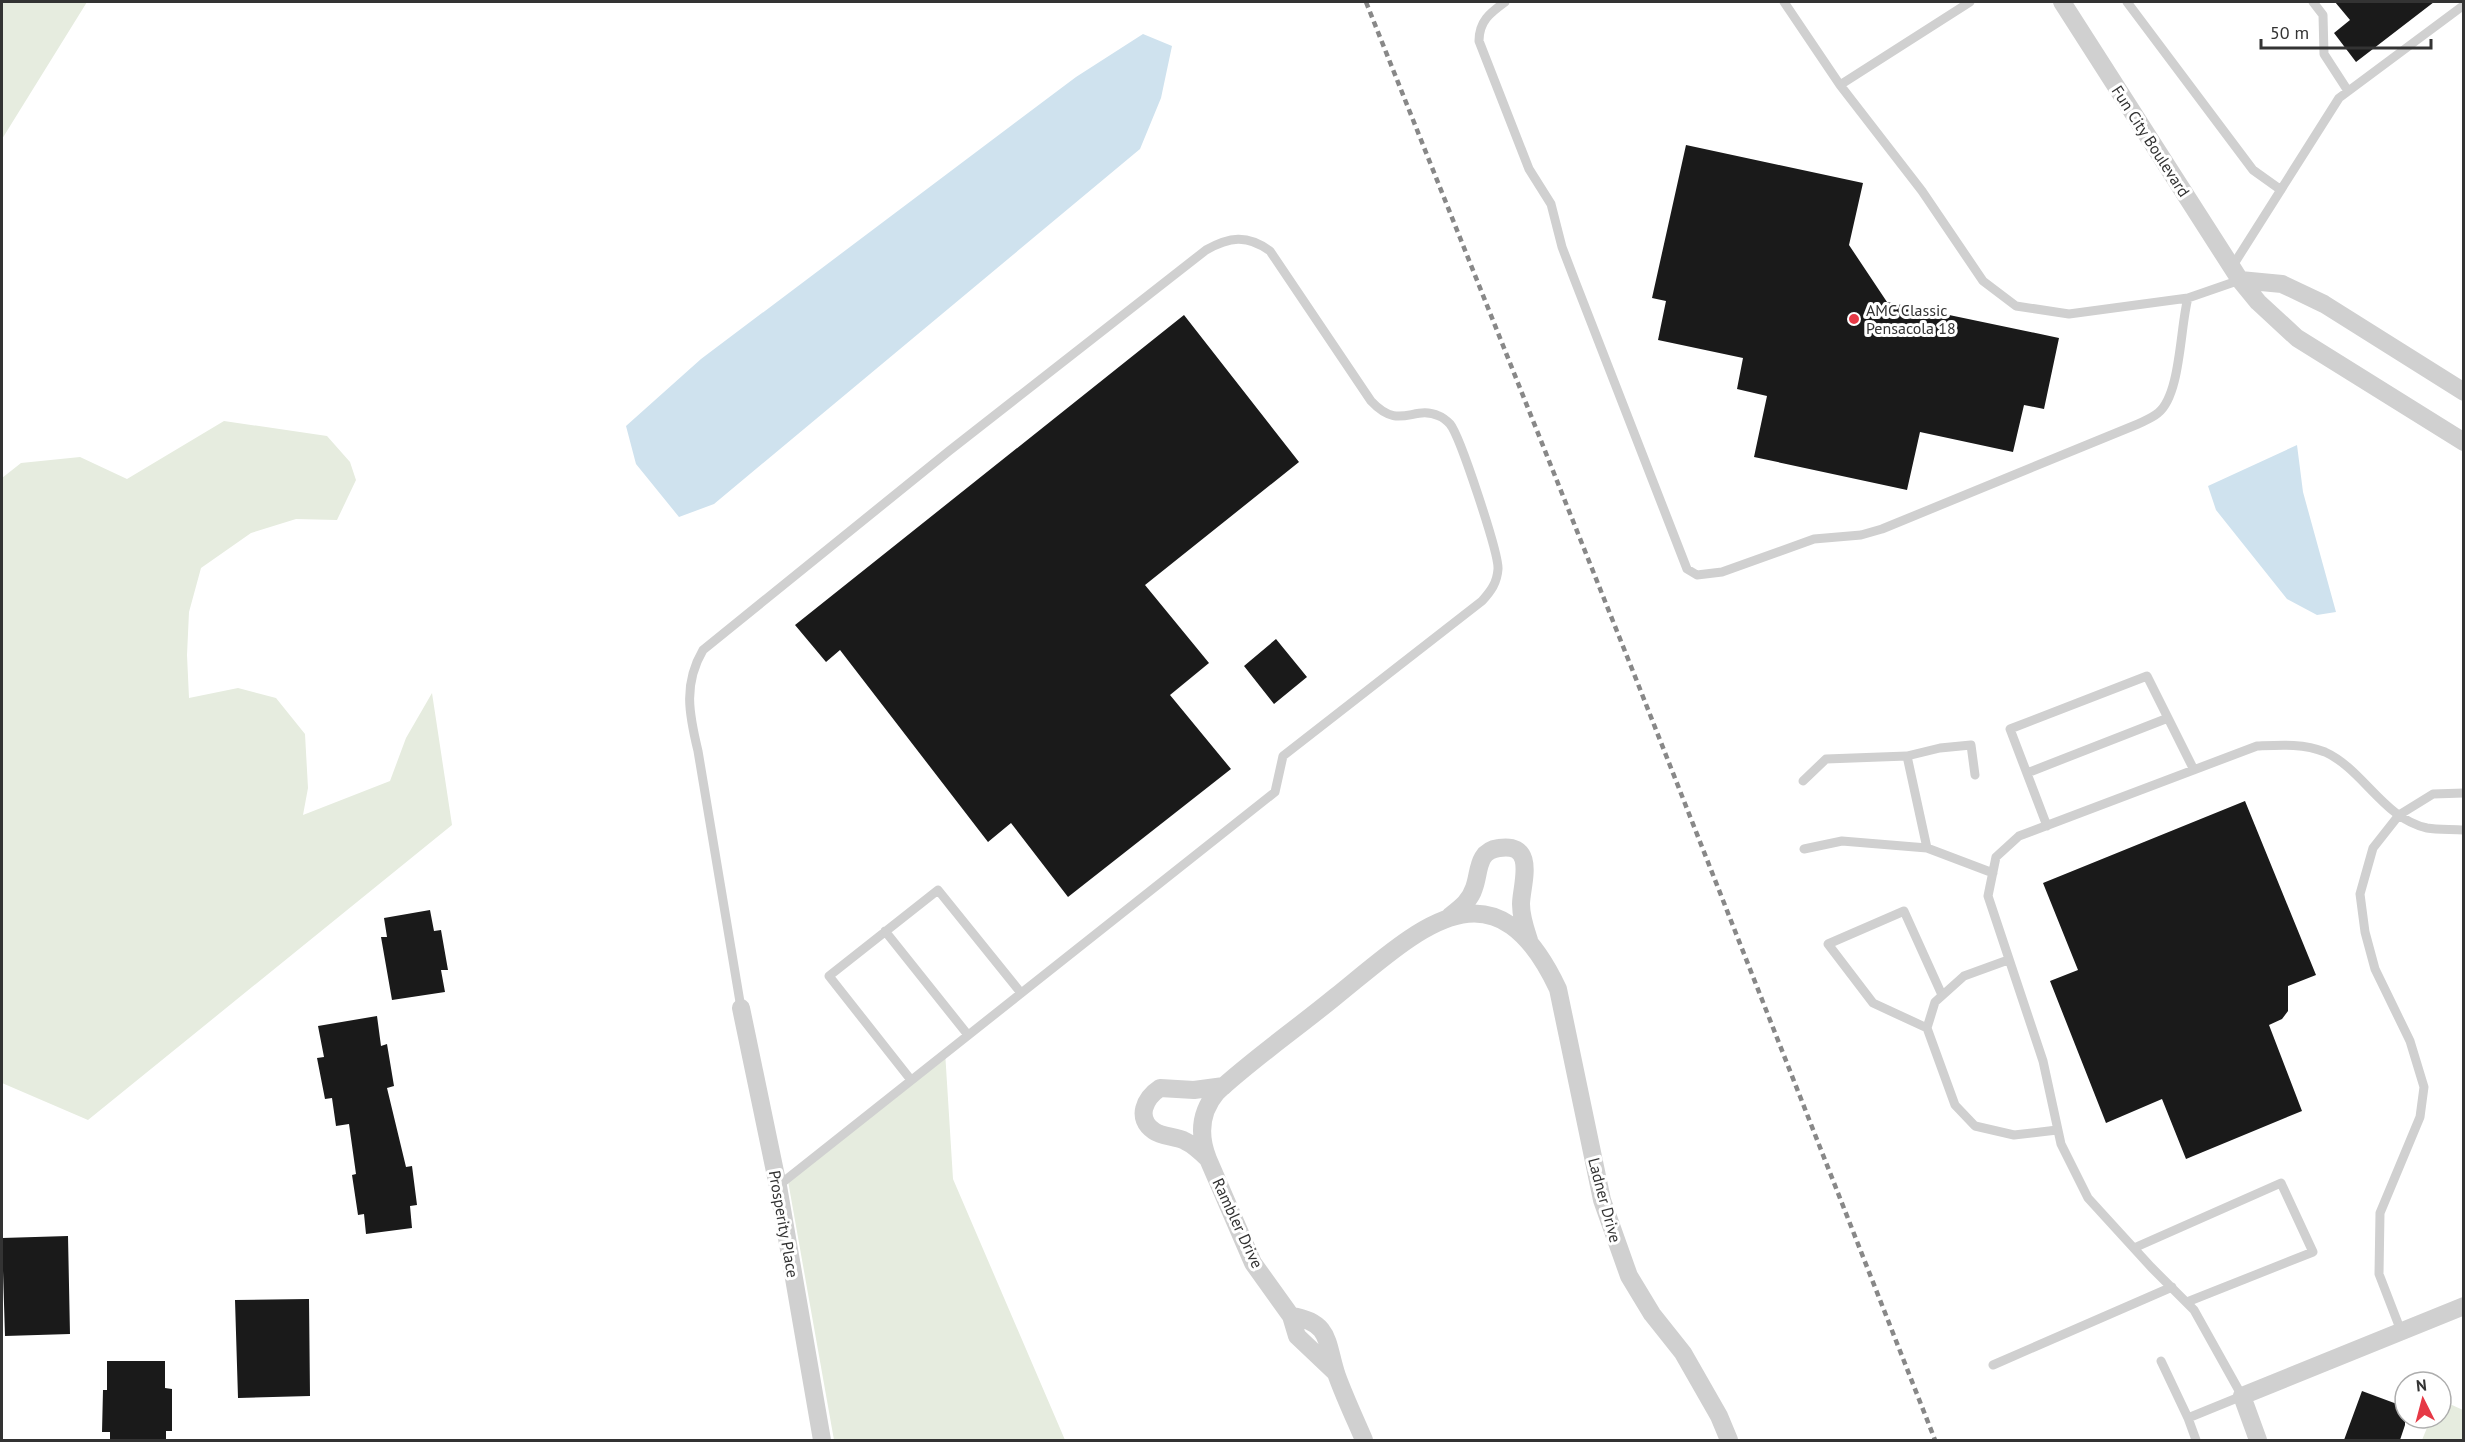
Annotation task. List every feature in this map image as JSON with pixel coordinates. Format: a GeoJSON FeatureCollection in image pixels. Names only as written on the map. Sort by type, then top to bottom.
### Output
{"type":"FeatureCollection","features":[{"type":"Feature","properties":{"kind":"street","name":"Fun City Boulevard"},"geometry":{"type":"LineString","coordinates":[[2062,2],[2236,274],[2258,302],[2296,338],[2463,442]]}},
{"type":"Feature","properties":{"kind":"street"},"geometry":{"type":"LineString","coordinates":[[2236,274],[2282,284],[2324,303],[2463,392]]}},
{"type":"Feature","properties":{"kind":"street","name":"Ladner Drive"},"geometry":{"type":"LineString","coordinates":[[1224,1086],[1412,936],[1450,916],[1467,902],[1475,888],[1480,862],[1487,852],[1498,848],[1510,848],[1518,853],[1525,862],[1527,872],[1521,903],[1523,923],[1529,940]]}},
{"type":"Feature","properties":{"kind":"street","name":"Ladner Drive"},"geometry":{"type":"LineString","coordinates":[[1450,916],[1475,913],[1494,916],[1513,926],[1529,940],[1545,962],[1558,988],[1602,1200],[1629,1276],[1652,1314],[1683,1353],[1719,1416],[1729,1440]]}},
{"type":"Feature","properties":{"kind":"street","name":"Prosperity Place"},"geometry":{"type":"LineString","coordinates":[[741,1008],[778,1186],[822,1440]]}},
{"type":"Feature","properties":{"kind":"street","name":"Rambler Drive"},"geometry":{"type":"LineString","coordinates":[[1208,1159],[1184,1140],[1155,1132],[1147,1124],[1143,1113],[1145,1102],[1160,1088],[1194,1090],[1224,1086]]}},
{"type":"Feature","properties":{"kind":"street","name":"Rambler Drive"},"geometry":{"type":"LineString","coordinates":[[1224,1086],[1211,1099],[1202,1124],[1202,1142],[1208,1159],[1253,1263],[1291,1316],[1297,1336],[1336,1373],[1364,1440]]}},
{"type":"Feature","properties":{"kind":"street"},"geometry":{"type":"LineString","coordinates":[[2258,1440],[2242,1396],[2463,1306]]}},
{"type":"Feature","properties":{"kind":"lane"},"geometry":{"type":"LineString","coordinates":[[1505,2],[1485,17],[1479,28],[1479,41],[1529,169],[1551,204],[1575,281],[1687,569],[1697,575],[1722,573],[1814,539],[1861,535],[1882,529],[2138,424],[2159,412],[2166,403],[2172,387],[2188,298]]}},
{"type":"Feature","properties":{"kind":"lane"},"geometry":{"type":"LineString","coordinates":[[1784,2],[1840,85],[1922,191],[1983,281],[2016,306],[2069,314],[2188,298],[2236,274],[2281,190],[2339,98],[2463,5]]}},
{"type":"Feature","properties":{"kind":"lane"},"geometry":{"type":"LineString","coordinates":[[1840,85],[1970,2]]}},
{"type":"Feature","properties":{"kind":"lane"},"geometry":{"type":"LineString","coordinates":[[2127,2],[2253,171],[2281,190]]}},
{"type":"Feature","properties":{"kind":"lane"},"geometry":{"type":"LineString","coordinates":[[2313,2],[2323,15],[2324,54],[2348,91]]}},
{"type":"Feature","properties":{"kind":"lane"},"geometry":{"type":"LineString","coordinates":[[741,1008],[700,763],[688,714],[688,690],[693,667],[703,650],[930,466],[1206,250],[1221,242],[1244,238],[1260,243],[1270,250],[1382,412],[1399,417],[1438,415],[1451,424],[1483,508],[1498,567],[1494,588],[1482,601],[1283,756],[1275,792],[778,1186]]}},
{"type":"Feature","properties":{"kind":"lane"},"geometry":{"type":"LineString","coordinates":[[2047,826],[2010,729],[2147,676],[2194,770]]}},
{"type":"Feature","properties":{"kind":"lane"},"geometry":{"type":"LineString","coordinates":[[2027,773],[2168,718]]}},
{"type":"Feature","properties":{"kind":"lane"},"geometry":{"type":"LineString","coordinates":[[1803,781],[1826,759],[1907,756],[1940,748],[1971,745],[1975,775]]}},
{"type":"Feature","properties":{"kind":"lane"},"geometry":{"type":"LineString","coordinates":[[2188,1418],[2242,1396],[2194,1310],[2088,1198],[2061,1144],[2043,1061],[1988,896],[1996,857],[2019,837],[2257,746],[2292,745],[2325,752],[2353,772],[2399,815],[2426,828],[2463,830]]}},
{"type":"Feature","properties":{"kind":"lane"},"geometry":{"type":"LineString","coordinates":[[1907,756],[1927,848]]}},
{"type":"Feature","properties":{"kind":"lane"},"geometry":{"type":"LineString","coordinates":[[2402,1331],[2379,1274],[2380,1213],[2420,1117],[2424,1087],[2410,1041],[2375,969],[2365,932],[2360,894],[2373,848],[2399,815],[2433,794],[2463,793]]}},
{"type":"Feature","properties":{"kind":"lane"},"geometry":{"type":"LineString","coordinates":[[1804,849],[1842,841],[1927,848],[1993,873]]}},
{"type":"Feature","properties":{"kind":"lane"},"geometry":{"type":"LineString","coordinates":[[911,1080],[829,976],[885,931],[938,890],[1021,993]]}},
{"type":"Feature","properties":{"kind":"lane"},"geometry":{"type":"LineString","coordinates":[[1927,1028],[1873,1003],[1828,944],[1904,911],[1942,995]]}},
{"type":"Feature","properties":{"kind":"lane"},"geometry":{"type":"LineString","coordinates":[[885,931],[968,1035]]}},
{"type":"Feature","properties":{"kind":"lane"},"geometry":{"type":"LineString","coordinates":[[2008,960],[1964,976],[1935,1002],[1927,1028],[1955,1105],[1975,1126],[2014,1135],[2057,1130]]}},
{"type":"Feature","properties":{"kind":"lane"},"geometry":{"type":"LineString","coordinates":[[2134,1248],[2281,1183],[2313,1252],[2187,1302]]}},
{"type":"Feature","properties":{"kind":"lane"},"geometry":{"type":"LineString","coordinates":[[1993,1365],[2172,1287]]}},
{"type":"Feature","properties":{"kind":"lane"},"geometry":{"type":"LineString","coordinates":[[2161,1361],[2196,1440]]}},
{"type":"Feature","properties":{"kind":"shaded area"},"geometry":{"type":"Polygon","coordinates":[[[2,2],[87,2],[2,139],[2,2]]]}},
{"type":"Feature","properties":{"kind":"shaded area"},"geometry":{"type":"Polygon","coordinates":[[[224,421],[327,436],[350,462],[356,480],[337,520],[296,519],[251,533],[201,568],[189,612],[187,655],[189,698],[238,688],[276,698],[305,734],[308,788],[303,815],[390,781],[406,738],[432,693],[452,825],[88,1120],[2,1083],[2,478],[21,463],[80,457],[127,479],[224,421]]]}},
{"type":"Feature","properties":{"kind":"shaded area"},"geometry":{"type":"Polygon","coordinates":[[[945,1051],[953,1179],[1065,1440],[834,1440],[788,1181],[945,1051]]]}},
{"type":"Feature","properties":{"kind":"shaded area"},"geometry":{"type":"Polygon","coordinates":[[[2453,1405],[2463,1410],[2463,1440],[2422,1440],[2426,1430],[2453,1430],[2453,1405]]]}},
{"type":"Feature","properties":{"kind":"water"},"geometry":{"type":"Polygon","coordinates":[[[1143,34],[1172,46],[1161,98],[1140,149],[714,504],[679,517],[636,464],[626,426],[701,359],[1076,77],[1143,34]]]}},
{"type":"Feature","properties":{"kind":"water"},"geometry":{"type":"Polygon","coordinates":[[[2297,445],[2303,492],[2336,612],[2317,615],[2287,599],[2216,510],[2208,486],[2297,445]]]}},
{"type":"Feature","properties":{"kind":"building"},"geometry":{"type":"Polygon","coordinates":[[[2335,2],[2434,2],[2356,62],[2334,33],[2350,20],[2335,2]]]}},
{"type":"Feature","properties":{"kind":"building","name":"AMC Classic Pensacola 18"},"geometry":{"type":"Polygon","coordinates":[[[1686,145],[1863,183],[1849,245],[1887,302],[2059,338],[2044,409],[2024,405],[2013,452],[1920,432],[1907,490],[1754,457],[1767,396],[1737,389],[1743,358],[1658,340],[1666,301],[1652,298],[1686,145]]]}},
{"type":"Feature","properties":{"kind":"building"},"geometry":{"type":"Polygon","coordinates":[[[1184,315],[1299,462],[1145,585],[1209,663],[1170,695],[1231,769],[1068,897],[1011,823],[988,842],[840,650],[826,662],[795,625],[1184,315]]]}},
{"type":"Feature","properties":{"kind":"building"},"geometry":{"type":"Polygon","coordinates":[[[1276,639],[1307,677],[1274,704],[1244,666],[1276,639]]]}},
{"type":"Feature","properties":{"kind":"building"},"geometry":{"type":"Polygon","coordinates":[[[2245,801],[2316,975],[2288,986],[2288,1011],[2282,1019],[2269,1025],[2302,1111],[2186,1159],[2162,1099],[2106,1123],[2050,981],[2078,970],[2043,883],[2245,801]]]}},
{"type":"Feature","properties":{"kind":"building"},"geometry":{"type":"Polygon","coordinates":[[[430,910],[434,931],[441,930],[448,970],[441,970],[445,992],[392,1000],[381,937],[387,937],[384,918],[430,910]]]}},
{"type":"Feature","properties":{"kind":"building"},"geometry":{"type":"Polygon","coordinates":[[[377,1016],[381,1046],[387,1044],[394,1086],[387,1088],[406,1167],[412,1166],[417,1205],[410,1206],[412,1228],[366,1234],[364,1214],[358,1215],[352,1175],[356,1174],[349,1124],[336,1126],[332,1098],[325,1099],[317,1058],[324,1057],[318,1026],[377,1016]]]}},
{"type":"Feature","properties":{"kind":"building"},"geometry":{"type":"Polygon","coordinates":[[[68,1236],[70,1334],[5,1336],[2,1238],[68,1236]]]}},
{"type":"Feature","properties":{"kind":"building"},"geometry":{"type":"Polygon","coordinates":[[[309,1299],[310,1396],[238,1398],[235,1300],[309,1299]]]}},
{"type":"Feature","properties":{"kind":"building"},"geometry":{"type":"Polygon","coordinates":[[[107,1361],[165,1361],[165,1388],[172,1389],[172,1431],[166,1431],[166,1440],[110,1440],[110,1432],[102,1432],[103,1390],[107,1390],[107,1361]]]}},
{"type":"Feature","properties":{"kind":"building"},"geometry":{"type":"Polygon","coordinates":[[[2362,1391],[2393,1403],[2393,1430],[2403,1430],[2400,1440],[2344,1440],[2362,1391]]]}},
{"type":"Feature","properties":{"kind":"railway"},"geometry":{"type":"LineString","coordinates":[[1366,2],[1638,684],[1935,1440]]}},
{"type":"Feature","properties":{"kind":"place","name":"AMC Classic Pensacola 18"},"geometry":{"type":"Point","coordinates":[1854,319]}}]}
